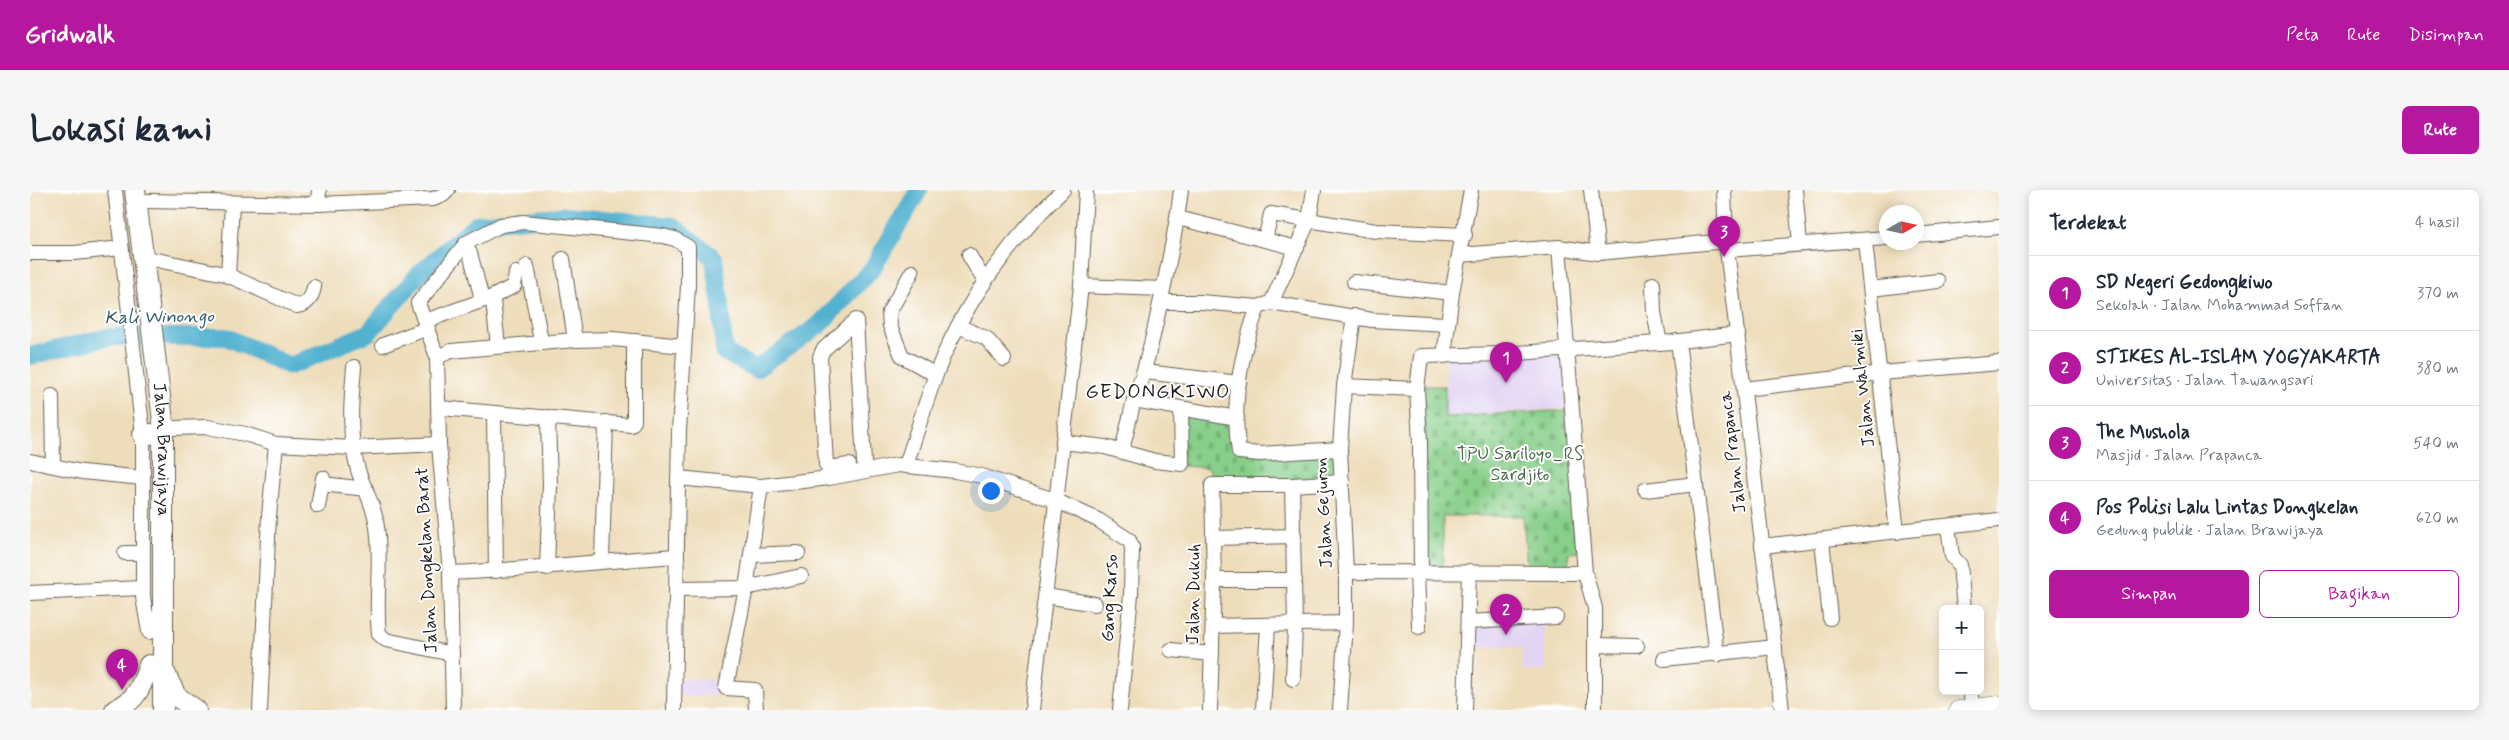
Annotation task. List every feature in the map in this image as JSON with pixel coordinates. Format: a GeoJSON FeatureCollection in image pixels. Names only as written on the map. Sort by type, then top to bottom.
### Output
{"type":"FeatureCollection","features":[{"type":"Feature","properties":{"kind":"highway","name":"Jalan Brawijaya"},"geometry":{"type":"LineString","coordinates":[[124,190],[140,283],[164,458],[155,666],[150,710]]}},
{"type":"Feature","properties":{"kind":"highway","name":"Jalan Brawijaya"},"geometry":{"type":"LineString","coordinates":[[140,283],[141,194]]}},
{"type":"Feature","properties":{"kind":"highway","name":"Jalan Brawijaya"},"geometry":{"type":"LineString","coordinates":[[152,373],[147,434],[156,630]]}},
{"type":"Feature","properties":{"kind":"highway","name":"Jalan Brawijaya"},"geometry":{"type":"LineString","coordinates":[[155,666],[163,710]]}},
{"type":"Feature","properties":{"kind":"highway"},"geometry":{"type":"LineString","coordinates":[[115,710],[134,698],[155,666],[176,696],[196,710]]}},
{"type":"Feature","properties":{"kind":"main road"},"geometry":{"type":"LineString","coordinates":[[1967,703],[1999,705]]}},
{"type":"Feature","properties":{"kind":"street"},"geometry":{"type":"LineString","coordinates":[[115,190],[121,248],[140,283]]}},
{"type":"Feature","properties":{"kind":"street"},"geometry":{"type":"LineString","coordinates":[[318,204],[319,190]]}},
{"type":"Feature","properties":{"kind":"street"},"geometry":{"type":"LineString","coordinates":[[140,283],[152,259],[141,194],[232,204],[318,204],[433,198],[443,195],[448,190]]}},
{"type":"Feature","properties":{"kind":"street"},"geometry":{"type":"LineString","coordinates":[[906,465],[936,375],[958,326],[985,282],[1037,216],[1063,190]]}},
{"type":"Feature","properties":{"kind":"street"},"geometry":{"type":"LineString","coordinates":[[1032,710],[1082,286],[1086,190]]}},
{"type":"Feature","properties":{"kind":"street"},"geometry":{"type":"LineString","coordinates":[[1122,451],[1134,400],[1145,372],[1178,218],[1181,190]]}},
{"type":"Feature","properties":{"kind":"street"},"geometry":{"type":"LineString","coordinates":[[1314,190],[1309,220],[1244,347],[1237,418],[1240,453],[1340,449]]}},
{"type":"Feature","properties":{"kind":"street"},"geometry":{"type":"LineString","coordinates":[[1444,356],[1452,293],[1465,235],[1471,190]]}},
{"type":"Feature","properties":{"kind":"street"},"geometry":{"type":"LineString","coordinates":[[1592,190],[1598,252]]}},
{"type":"Feature","properties":{"kind":"street","name":"Jalan Prapanca"},"geometry":{"type":"LineString","coordinates":[[1724,190],[1727,246],[1782,710]]}},
{"type":"Feature","properties":{"kind":"street"},"geometry":{"type":"LineString","coordinates":[[1796,190],[1800,244]]}},
{"type":"Feature","properties":{"kind":"street"},"geometry":{"type":"LineString","coordinates":[[228,276],[232,204]]}},
{"type":"Feature","properties":{"kind":"street"},"geometry":{"type":"LineString","coordinates":[[1265,240],[1270,214],[1376,231],[1465,235]]}},
{"type":"Feature","properties":{"kind":"street"},"geometry":{"type":"LineString","coordinates":[[1178,218],[1296,248]]}},
{"type":"Feature","properties":{"kind":"street","name":"Jalan Dongkelan Barat"},"geometry":{"type":"LineString","coordinates":[[453,710],[450,573],[439,444],[440,408],[437,357],[427,324],[418,307],[419,300],[466,244],[500,225],[523,222],[663,236],[675,239],[688,247],[688,286],[683,346]]}},
{"type":"Feature","properties":{"kind":"street"},"geometry":{"type":"LineString","coordinates":[[1924,234],[1999,228]]}},
{"type":"Feature","properties":{"kind":"street"},"geometry":{"type":"LineString","coordinates":[[1460,255],[1559,248],[1598,252],[1879,239]]}},
{"type":"Feature","properties":{"kind":"street","name":"Jalan Walmiki"},"geometry":{"type":"LineString","coordinates":[[1866,241],[1897,532]]}},
{"type":"Feature","properties":{"kind":"street"},"geometry":{"type":"LineString","coordinates":[[30,253],[75,253],[121,248]]}},
{"type":"Feature","properties":{"kind":"street"},"geometry":{"type":"LineString","coordinates":[[1559,248],[1585,573],[1595,605],[1595,710]]}},
{"type":"Feature","properties":{"kind":"street"},"geometry":{"type":"LineString","coordinates":[[470,254],[486,298],[493,301],[498,346]]}},
{"type":"Feature","properties":{"kind":"street"},"geometry":{"type":"LineString","coordinates":[[969,255],[985,282]]}},
{"type":"Feature","properties":{"kind":"street"},"geometry":{"type":"LineString","coordinates":[[152,259],[228,276],[297,306],[305,304],[312,296],[314,287]]}},
{"type":"Feature","properties":{"kind":"street"},"geometry":{"type":"LineString","coordinates":[[563,259],[575,340]]}},
{"type":"Feature","properties":{"kind":"street"},"geometry":{"type":"LineString","coordinates":[[383,345],[514,286],[522,270],[541,341]]}},
{"type":"Feature","properties":{"kind":"street"},"geometry":{"type":"LineString","coordinates":[[912,272],[889,312],[890,326],[902,356],[936,375]]}},
{"type":"Feature","properties":{"kind":"street"},"geometry":{"type":"LineString","coordinates":[[1871,289],[1938,281]]}},
{"type":"Feature","properties":{"kind":"street"},"geometry":{"type":"LineString","coordinates":[[1354,282],[1452,293]]}},
{"type":"Feature","properties":{"kind":"street"},"geometry":{"type":"LineString","coordinates":[[1653,284],[1654,312],[1660,343]]}},
{"type":"Feature","properties":{"kind":"street"},"geometry":{"type":"LineString","coordinates":[[1082,286],[1201,302],[1264,305],[1372,320],[1448,324]]}},
{"type":"Feature","properties":{"kind":"street","name":"Jalan Gejuron"},"geometry":{"type":"LineString","coordinates":[[1340,710],[1346,623],[1346,572],[1340,449],[1344,386],[1354,316]]}},
{"type":"Feature","properties":{"kind":"street"},"geometry":{"type":"LineString","coordinates":[[864,463],[858,322],[856,320],[821,355],[824,440],[828,468],[886,462],[890,466]]}},
{"type":"Feature","properties":{"kind":"street"},"geometry":{"type":"LineString","coordinates":[[958,326],[986,338],[1004,359]]}},
{"type":"Feature","properties":{"kind":"street"},"geometry":{"type":"LineString","coordinates":[[1419,627],[1420,443],[1417,389],[1419,358],[1424,355],[1444,356],[1660,343],[1738,334]]}},
{"type":"Feature","properties":{"kind":"street"},"geometry":{"type":"LineString","coordinates":[[437,357],[451,351],[541,341],[634,341],[683,346],[678,478],[674,710]]}},
{"type":"Feature","properties":{"kind":"street"},"geometry":{"type":"LineString","coordinates":[[440,408],[628,425],[634,423],[634,341]]}},
{"type":"Feature","properties":{"kind":"street"},"geometry":{"type":"LineString","coordinates":[[1678,341],[1717,655]]}},
{"type":"Feature","properties":{"kind":"street"},"geometry":{"type":"LineString","coordinates":[[1744,389],[1881,373],[1999,363]]}},
{"type":"Feature","properties":{"kind":"street"},"geometry":{"type":"LineString","coordinates":[[354,368],[351,416],[353,448],[374,508],[378,529],[380,636],[386,640],[452,654]]}},
{"type":"Feature","properties":{"kind":"street"},"geometry":{"type":"LineString","coordinates":[[1145,372],[1239,383]]}},
{"type":"Feature","properties":{"kind":"street"},"geometry":{"type":"LineString","coordinates":[[147,434],[144,478],[142,588],[156,630],[170,618],[172,428],[152,373]]}},
{"type":"Feature","properties":{"kind":"street"},"geometry":{"type":"LineString","coordinates":[[1344,386],[1417,389]]}},
{"type":"Feature","properties":{"kind":"street"},"geometry":{"type":"LineString","coordinates":[[52,396],[53,465]]}},
{"type":"Feature","properties":{"kind":"street"},"geometry":{"type":"LineString","coordinates":[[1134,400],[1237,418]]}},
{"type":"Feature","properties":{"kind":"street"},"geometry":{"type":"LineString","coordinates":[[1063,442],[1122,451],[1155,462],[1182,464],[1181,409]]}},
{"type":"Feature","properties":{"kind":"street"},"geometry":{"type":"LineString","coordinates":[[494,413],[496,571]]}},
{"type":"Feature","properties":{"kind":"street"},"geometry":{"type":"LineString","coordinates":[[547,568],[550,484],[548,417]]}},
{"type":"Feature","properties":{"kind":"street"},"geometry":{"type":"LineString","coordinates":[[602,561],[606,422]]}},
{"type":"Feature","properties":{"kind":"street"},"geometry":{"type":"LineString","coordinates":[[172,428],[208,428],[245,434],[276,444],[353,448],[439,444]]}},
{"type":"Feature","properties":{"kind":"street"},"geometry":{"type":"LineString","coordinates":[[260,710],[270,516],[276,444]]}},
{"type":"Feature","properties":{"kind":"street"},"geometry":{"type":"LineString","coordinates":[[30,461],[82,472],[144,478]]}},
{"type":"Feature","properties":{"kind":"street"},"geometry":{"type":"LineString","coordinates":[[678,478],[761,486],[829,478],[890,466],[906,465],[968,473],[1057,501]]}},
{"type":"Feature","properties":{"kind":"street"},"geometry":{"type":"LineString","coordinates":[[318,506],[323,481],[366,489]]}},
{"type":"Feature","properties":{"kind":"street"},"geometry":{"type":"LineString","coordinates":[[1292,679],[1295,580],[1292,485],[1342,482]]}},
{"type":"Feature","properties":{"kind":"street","name":"Jalan Dukuh"},"geometry":{"type":"LineString","coordinates":[[1210,710],[1214,580],[1212,486],[1217,483],[1292,485]]}},
{"type":"Feature","properties":{"kind":"street"},"geometry":{"type":"LineString","coordinates":[[1645,490],[1696,484]]}},
{"type":"Feature","properties":{"kind":"street"},"geometry":{"type":"LineString","coordinates":[[756,710],[755,690],[726,688],[746,588],[761,486]]}},
{"type":"Feature","properties":{"kind":"street","name":"Gang Karso"},"geometry":{"type":"LineString","coordinates":[[1057,501],[1098,520],[1129,540],[1132,547],[1131,595],[1120,710]]}},
{"type":"Feature","properties":{"kind":"street"},"geometry":{"type":"LineString","coordinates":[[1762,546],[1999,520]]}},
{"type":"Feature","properties":{"kind":"street"},"geometry":{"type":"LineString","coordinates":[[1948,526],[1954,560],[1960,565],[1964,605]]}},
{"type":"Feature","properties":{"kind":"street"},"geometry":{"type":"LineString","coordinates":[[1214,538],[1294,536]]}},
{"type":"Feature","properties":{"kind":"street"},"geometry":{"type":"LineString","coordinates":[[1822,540],[1830,618]]}},
{"type":"Feature","properties":{"kind":"street"},"geometry":{"type":"LineString","coordinates":[[751,555],[798,552]]}},
{"type":"Feature","properties":{"kind":"street"},"geometry":{"type":"LineString","coordinates":[[126,553],[143,553]]}},
{"type":"Feature","properties":{"kind":"street"},"geometry":{"type":"LineString","coordinates":[[450,573],[547,568],[602,561],[677,556]]}},
{"type":"Feature","properties":{"kind":"street"},"geometry":{"type":"LineString","coordinates":[[1346,572],[1585,573]]}},
{"type":"Feature","properties":{"kind":"street"},"geometry":{"type":"LineString","coordinates":[[1465,710],[1469,572]]}},
{"type":"Feature","properties":{"kind":"street"},"geometry":{"type":"LineString","coordinates":[[676,589],[746,588],[801,576]]}},
{"type":"Feature","properties":{"kind":"street"},"geometry":{"type":"LineString","coordinates":[[1214,580],[1295,580]]}},
{"type":"Feature","properties":{"kind":"street"},"geometry":{"type":"LineString","coordinates":[[30,593],[142,588]]}},
{"type":"Feature","properties":{"kind":"street"},"geometry":{"type":"LineString","coordinates":[[1046,596],[1094,604]]}},
{"type":"Feature","properties":{"kind":"street"},"geometry":{"type":"LineString","coordinates":[[1468,622],[1556,617]]}},
{"type":"Feature","properties":{"kind":"street"},"geometry":{"type":"LineString","coordinates":[[1213,626],[1346,623]]}},
{"type":"Feature","properties":{"kind":"street"},"geometry":{"type":"LineString","coordinates":[[1264,710],[1268,625]]}},
{"type":"Feature","properties":{"kind":"street"},"geometry":{"type":"LineString","coordinates":[[1596,645],[1637,646]]}},
{"type":"Feature","properties":{"kind":"street"},"geometry":{"type":"LineString","coordinates":[[1664,660],[1775,647]]}},
{"type":"Feature","properties":{"kind":"street"},"geometry":{"type":"LineString","coordinates":[[1171,650],[1212,654]]}},
{"type":"Feature","properties":{"kind":"shaded area"},"geometry":{"type":"Polygon","coordinates":[[[1563,352],[1569,408],[1446,416],[1446,358],[1563,352]]]}},
{"type":"Feature","properties":{"kind":"shaded area"},"geometry":{"type":"Polygon","coordinates":[[[1544,620],[1546,670],[1523,671],[1521,647],[1468,648],[1468,623],[1544,620]]]}},
{"type":"Feature","properties":{"kind":"shaded area"},"geometry":{"type":"Polygon","coordinates":[[[677,679],[717,680],[716,696],[677,696],[677,679]]]}},
{"type":"Feature","properties":{"kind":"green space","name":"TPU Sariloyo_RS Sardjito"},"geometry":{"type":"Polygon","coordinates":[[[1420,386],[1445,386],[1445,417],[1569,410],[1579,552],[1568,553],[1569,566],[1527,568],[1523,516],[1443,516],[1443,569],[1423,570],[1420,386]]]}},
{"type":"Feature","properties":{"kind":"green space"},"geometry":{"type":"Polygon","coordinates":[[[1183,416],[1238,424],[1238,451],[1336,454],[1338,481],[1212,482],[1209,468],[1183,466],[1183,416]]]}},
{"type":"Feature","properties":{"kind":"waterway","name":"Kali Winongo"},"geometry":{"type":"LineString","coordinates":[[30,356],[108,337],[226,337],[290,366],[368,333],[419,274],[476,224],[566,215],[673,226],[714,258],[721,306],[724,352],[756,369],[818,326],[872,269],[919,190]]}},
{"type":"Feature","properties":{"kind":"place","name":"The Mushola"},"geometry":{"type":"Point","coordinates":[1724,257]}},
{"type":"Feature","properties":{"kind":"place","name":"SD Negeri Gedongkiwo"},"geometry":{"type":"Point","coordinates":[1506,383]}},
{"type":"Feature","properties":{"kind":"place","name":"STIKES AL-ISLAM YOGYAKARTA"},"geometry":{"type":"Point","coordinates":[1506,635]}},
{"type":"Feature","properties":{"kind":"place","name":"Pos Polisi Lalu Lintas Dongkelan"},"geometry":{"type":"Point","coordinates":[122,690]}},
{"type":"Feature","properties":{"kind":"district","name":"GEDONGKIWO"},"geometry":{"type":"Point","coordinates":[1158,392]}}]}
